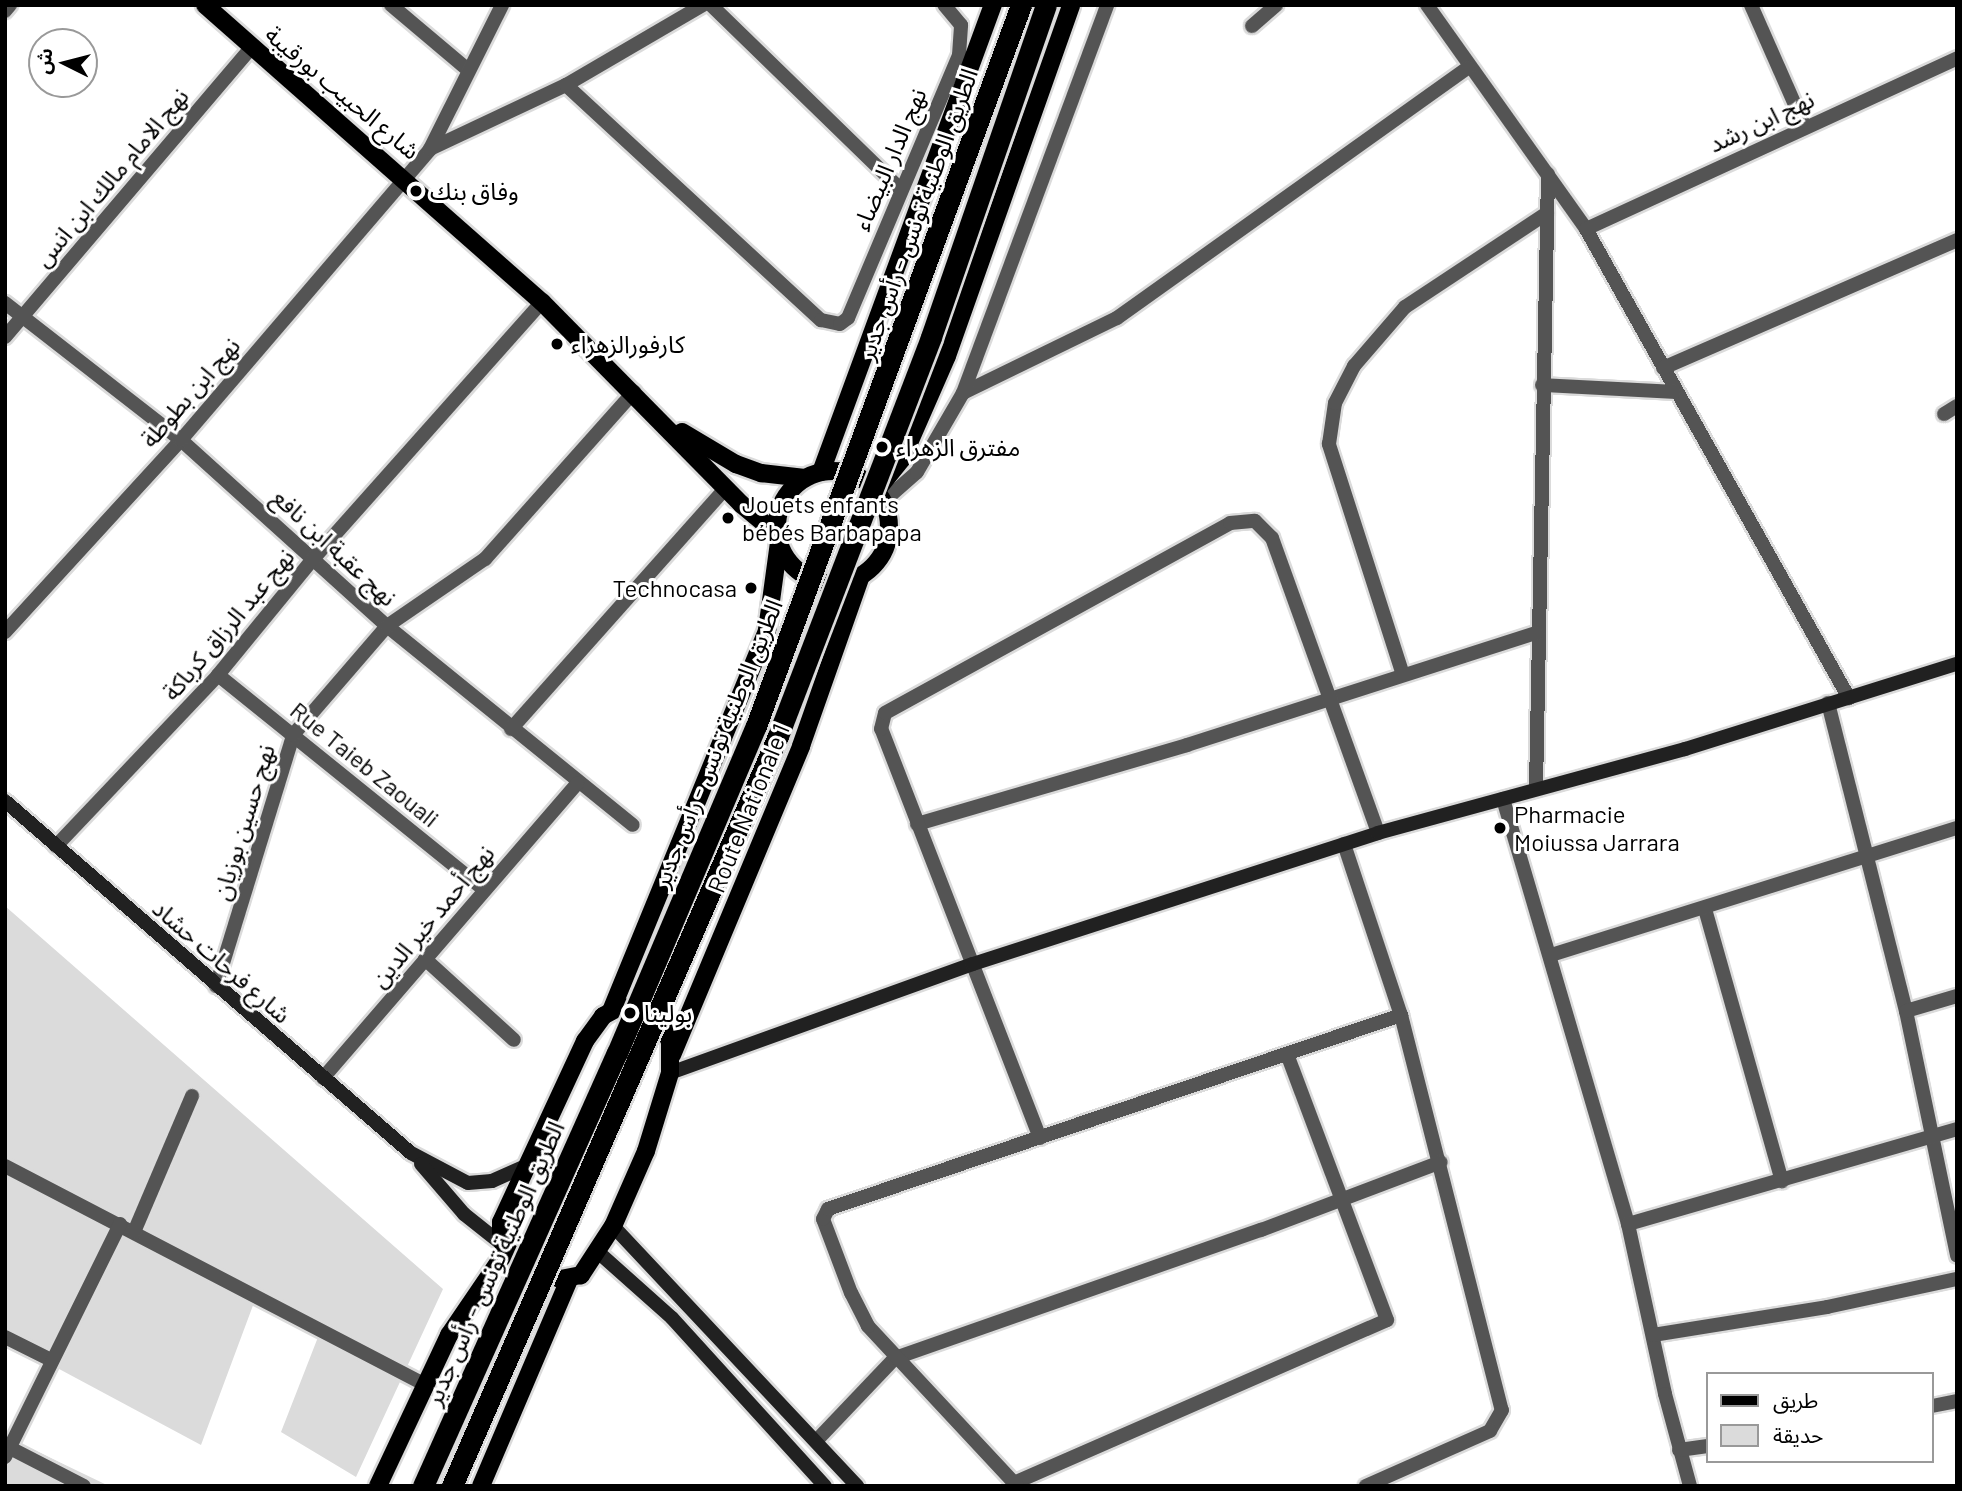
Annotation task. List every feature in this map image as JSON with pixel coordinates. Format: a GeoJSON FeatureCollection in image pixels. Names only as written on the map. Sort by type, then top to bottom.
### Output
{"type":"FeatureCollection","features":[{"type":"Feature","properties":{"kind":"highway","name":"الطريق الوطنية تونس - رأس جدير"},"geometry":{"type":"LineString","coordinates":[[423,1486],[617,1053],[756,726],[1021,5]]}},
{"type":"Feature","properties":{"kind":"highway","name":"الطريق الوطنية تونس - رأس جدير"},"geometry":{"type":"LineString","coordinates":[[452,1486],[778,736],[931,337],[1046,5]]}},
{"type":"Feature","properties":{"kind":"main road","name":"شارع الحبيب بورقيبة"},"geometry":{"type":"LineString","coordinates":[[205,5],[403,175],[542,302],[662,419]]}},
{"type":"Feature","properties":{"kind":"main road"},"geometry":{"type":"LineString","coordinates":[[378,1486],[425,1385],[471,1297],[505,1248],[501,1222],[580,1051],[596,1024],[611,1010],[767,630],[783,502],[813,475],[993,5]]}},
{"type":"Feature","properties":{"kind":"main road"},"geometry":{"type":"LineString","coordinates":[[880,496],[902,459],[947,356],[1071,5]]}},
{"type":"Feature","properties":{"kind":"main road"},"geometry":{"type":"LineString","coordinates":[[662,419],[736,464],[761,473],[851,473],[880,496],[889,522],[887,543],[873,567],[861,576],[842,583],[812,579],[788,561],[778,538],[726,488],[662,419]]}},
{"type":"Feature","properties":{"kind":"main road","name":"Route Nationale 1"},"geometry":{"type":"LineString","coordinates":[[569,1280],[581,1275],[598,1251],[613,1226],[646,1152],[671,1064],[801,746],[861,576]]}},
{"type":"Feature","properties":{"kind":"main road"},"geometry":{"type":"LineString","coordinates":[[611,1010],[630,1006],[652,1015],[667,1032],[671,1064]]}},
{"type":"Feature","properties":{"kind":"main road"},"geometry":{"type":"LineString","coordinates":[[481,1486],[569,1280],[540,1272],[505,1248]]}},
{"type":"Feature","properties":{"kind":"street"},"geometry":{"type":"LineString","coordinates":[[5,11],[10,5]]}},
{"type":"Feature","properties":{"kind":"street"},"geometry":{"type":"LineString","coordinates":[[391,5],[467,69]]}},
{"type":"Feature","properties":{"kind":"street"},"geometry":{"type":"LineString","coordinates":[[430,149],[467,69],[502,5]]}},
{"type":"Feature","properties":{"kind":"street"},"geometry":{"type":"LineString","coordinates":[[430,149],[566,85],[704,5]]}},
{"type":"Feature","properties":{"kind":"street"},"geometry":{"type":"LineString","coordinates":[[711,5],[900,189]]}},
{"type":"Feature","properties":{"kind":"street","name":"نهج الدار البيضاء"},"geometry":{"type":"LineString","coordinates":[[566,85],[821,320],[832,324],[848,318],[962,44],[961,25],[944,5]]}},
{"type":"Feature","properties":{"kind":"street"},"geometry":{"type":"LineString","coordinates":[[880,496],[917,472],[963,393],[1107,5]]}},
{"type":"Feature","properties":{"kind":"street"},"geometry":{"type":"LineString","coordinates":[[1252,26],[1276,5]]}},
{"type":"Feature","properties":{"kind":"street"},"geometry":{"type":"LineString","coordinates":[[1427,5],[1468,68],[1586,229],[1674,391],[1849,698]]}},
{"type":"Feature","properties":{"kind":"street"},"geometry":{"type":"LineString","coordinates":[[1751,5],[1804,125]]}},
{"type":"Feature","properties":{"kind":"street","name":"نهج الامام مالك ابن انس"},"geometry":{"type":"LineString","coordinates":[[5,337],[251,47]]}},
{"type":"Feature","properties":{"kind":"street","name":"نهج ابن رشد"},"geometry":{"type":"LineString","coordinates":[[1586,229],[1804,125],[1957,58]]}},
{"type":"Feature","properties":{"kind":"street"},"geometry":{"type":"LineString","coordinates":[[963,393],[1117,318],[1468,68]]}},
{"type":"Feature","properties":{"kind":"street","name":"نهج ابن بطوطة"},"geometry":{"type":"LineString","coordinates":[[5,632],[181,440],[403,175],[430,149]]}},
{"type":"Feature","properties":{"kind":"street"},"geometry":{"type":"LineString","coordinates":[[1536,788],[1536,633],[1548,174]]}},
{"type":"Feature","properties":{"kind":"street"},"geometry":{"type":"LineString","coordinates":[[1403,675],[1329,444],[1335,403],[1354,366],[1405,307],[1547,214]]}},
{"type":"Feature","properties":{"kind":"street"},"geometry":{"type":"LineString","coordinates":[[1663,368],[1957,240]]}},
{"type":"Feature","properties":{"kind":"street","name":"نهج عبد الرزاق كرباكة"},"geometry":{"type":"LineString","coordinates":[[56,846],[218,675],[313,559],[542,302]]}},
{"type":"Feature","properties":{"kind":"street","name":"نهج عقبة ابن نافع"},"geometry":{"type":"LineString","coordinates":[[5,303],[181,440],[387,626],[577,784],[633,825]]}},
{"type":"Feature","properties":{"kind":"street"},"geometry":{"type":"LineString","coordinates":[[1542,385],[1674,391]]}},
{"type":"Feature","properties":{"kind":"street","name":"نهج حسين بوزيان"},"geometry":{"type":"LineString","coordinates":[[216,986],[293,735],[387,626],[485,559],[634,392]]}},
{"type":"Feature","properties":{"kind":"street"},"geometry":{"type":"LineString","coordinates":[[1944,414],[1957,406]]}},
{"type":"Feature","properties":{"kind":"street"},"geometry":{"type":"LineString","coordinates":[[511,729],[726,488]]}},
{"type":"Feature","properties":{"kind":"street"},"geometry":{"type":"LineString","coordinates":[[1040,1138],[881,729],[885,713],[1238,519],[1264,525],[1272,538],[1378,833]]}},
{"type":"Feature","properties":{"kind":"street"},"geometry":{"type":"LineString","coordinates":[[918,824],[1536,633]]}},
{"type":"Feature","properties":{"kind":"street"},"geometry":{"type":"LineString","coordinates":[[671,1064],[1378,833],[1685,749],[1957,664]]}},
{"type":"Feature","properties":{"kind":"street","name":"Rue Taieb Zaouali"},"geometry":{"type":"LineString","coordinates":[[218,675],[483,888]]}},
{"type":"Feature","properties":{"kind":"street"},"geometry":{"type":"LineString","coordinates":[[1828,703],[1906,1012],[1934,1135],[1957,1256]]}},
{"type":"Feature","properties":{"kind":"street","name":"نهج أحمد خير الدين"},"geometry":{"type":"LineString","coordinates":[[323,1078],[483,888],[577,784]]}},
{"type":"Feature","properties":{"kind":"street"},"geometry":{"type":"LineString","coordinates":[[1503,799],[1628,1224],[1679,1450],[1690,1486]]}},
{"type":"Feature","properties":{"kind":"street","name":"شارع فرحات حشاد"},"geometry":{"type":"LineString","coordinates":[[5,801],[411,1153]]}},
{"type":"Feature","properties":{"kind":"street"},"geometry":{"type":"LineString","coordinates":[[1551,955],[1957,828]]}},
{"type":"Feature","properties":{"kind":"street"},"geometry":{"type":"LineString","coordinates":[[1344,844],[1401,1015],[1501,1396],[1500,1419],[1484,1435],[1366,1486]]}},
{"type":"Feature","properties":{"kind":"street"},"geometry":{"type":"LineString","coordinates":[[1705,909],[1782,1181]]}},
{"type":"Feature","properties":{"kind":"street"},"geometry":{"type":"LineString","coordinates":[[425,960],[513,1040]]}},
{"type":"Feature","properties":{"kind":"street"},"geometry":{"type":"LineString","coordinates":[[1906,1012],[1957,996]]}},
{"type":"Feature","properties":{"kind":"street"},"geometry":{"type":"LineString","coordinates":[[1287,1054],[1387,1310],[1385,1322],[1015,1485],[873,1333],[850,1293],[824,1213],[834,1205],[1401,1015]]}},
{"type":"Feature","properties":{"kind":"street"},"geometry":{"type":"LineString","coordinates":[[134,1232],[192,1096]]}},
{"type":"Feature","properties":{"kind":"street"},"geometry":{"type":"LineString","coordinates":[[1628,1224],[1957,1129]]}},
{"type":"Feature","properties":{"kind":"street"},"geometry":{"type":"LineString","coordinates":[[411,1153],[468,1183],[492,1181],[526,1166]]}},
{"type":"Feature","properties":{"kind":"street"},"geometry":{"type":"LineString","coordinates":[[411,1153],[464,1214],[505,1248]]}},
{"type":"Feature","properties":{"kind":"street"},"geometry":{"type":"LineString","coordinates":[[816,1441],[895,1358],[1441,1162]]}},
{"type":"Feature","properties":{"kind":"street"},"geometry":{"type":"LineString","coordinates":[[5,1166],[425,1385]]}},
{"type":"Feature","properties":{"kind":"street"},"geometry":{"type":"LineString","coordinates":[[84,1486],[8,1452],[120,1224]]}},
{"type":"Feature","properties":{"kind":"street"},"geometry":{"type":"LineString","coordinates":[[613,1226],[856,1486]]}},
{"type":"Feature","properties":{"kind":"street"},"geometry":{"type":"LineString","coordinates":[[598,1251],[672,1318],[825,1486]]}},
{"type":"Feature","properties":{"kind":"street"},"geometry":{"type":"LineString","coordinates":[[1653,1335],[1827,1307],[1957,1279]]}},
{"type":"Feature","properties":{"kind":"street"},"geometry":{"type":"LineString","coordinates":[[5,1337],[51,1360]]}},
{"type":"Feature","properties":{"kind":"street"},"geometry":{"type":"LineString","coordinates":[[1934,1406],[1957,1401]]}},
{"type":"Feature","properties":{"kind":"street"},"geometry":{"type":"LineString","coordinates":[[1679,1450],[1706,1446]]}},
{"type":"Feature","properties":{"kind":"green space"},"geometry":{"type":"Polygon","coordinates":[[[5,906],[443,1289],[356,1477],[281,1432],[320,1332],[255,1300],[201,1445],[5,1340],[5,906]]]}},
{"type":"Feature","properties":{"kind":"green space"},"geometry":{"type":"Polygon","coordinates":[[[5,1436],[109,1486],[5,1486],[5,1436]]]}},
{"type":"Feature","properties":{"kind":"place","name":"وفاق بنك"},"geometry":{"type":"Point","coordinates":[416,191]}},
{"type":"Feature","properties":{"kind":"place","name":"كارفورالزهراء"},"geometry":{"type":"Point","coordinates":[557,344]}},
{"type":"Feature","properties":{"kind":"place","name":"مفترق الزهراء"},"geometry":{"type":"Point","coordinates":[882,447]}},
{"type":"Feature","properties":{"kind":"place","name":"Jouets enfants bébés Barbapapa"},"geometry":{"type":"Point","coordinates":[728,518]}},
{"type":"Feature","properties":{"kind":"place","name":"Technocasa"},"geometry":{"type":"Point","coordinates":[751,588]}},
{"type":"Feature","properties":{"kind":"place","name":"Pharmacie Moiussa Jarrara"},"geometry":{"type":"Point","coordinates":[1500,828]}},
{"type":"Feature","properties":{"kind":"place","name":"بولينا"},"geometry":{"type":"Point","coordinates":[630,1013]}}]}
